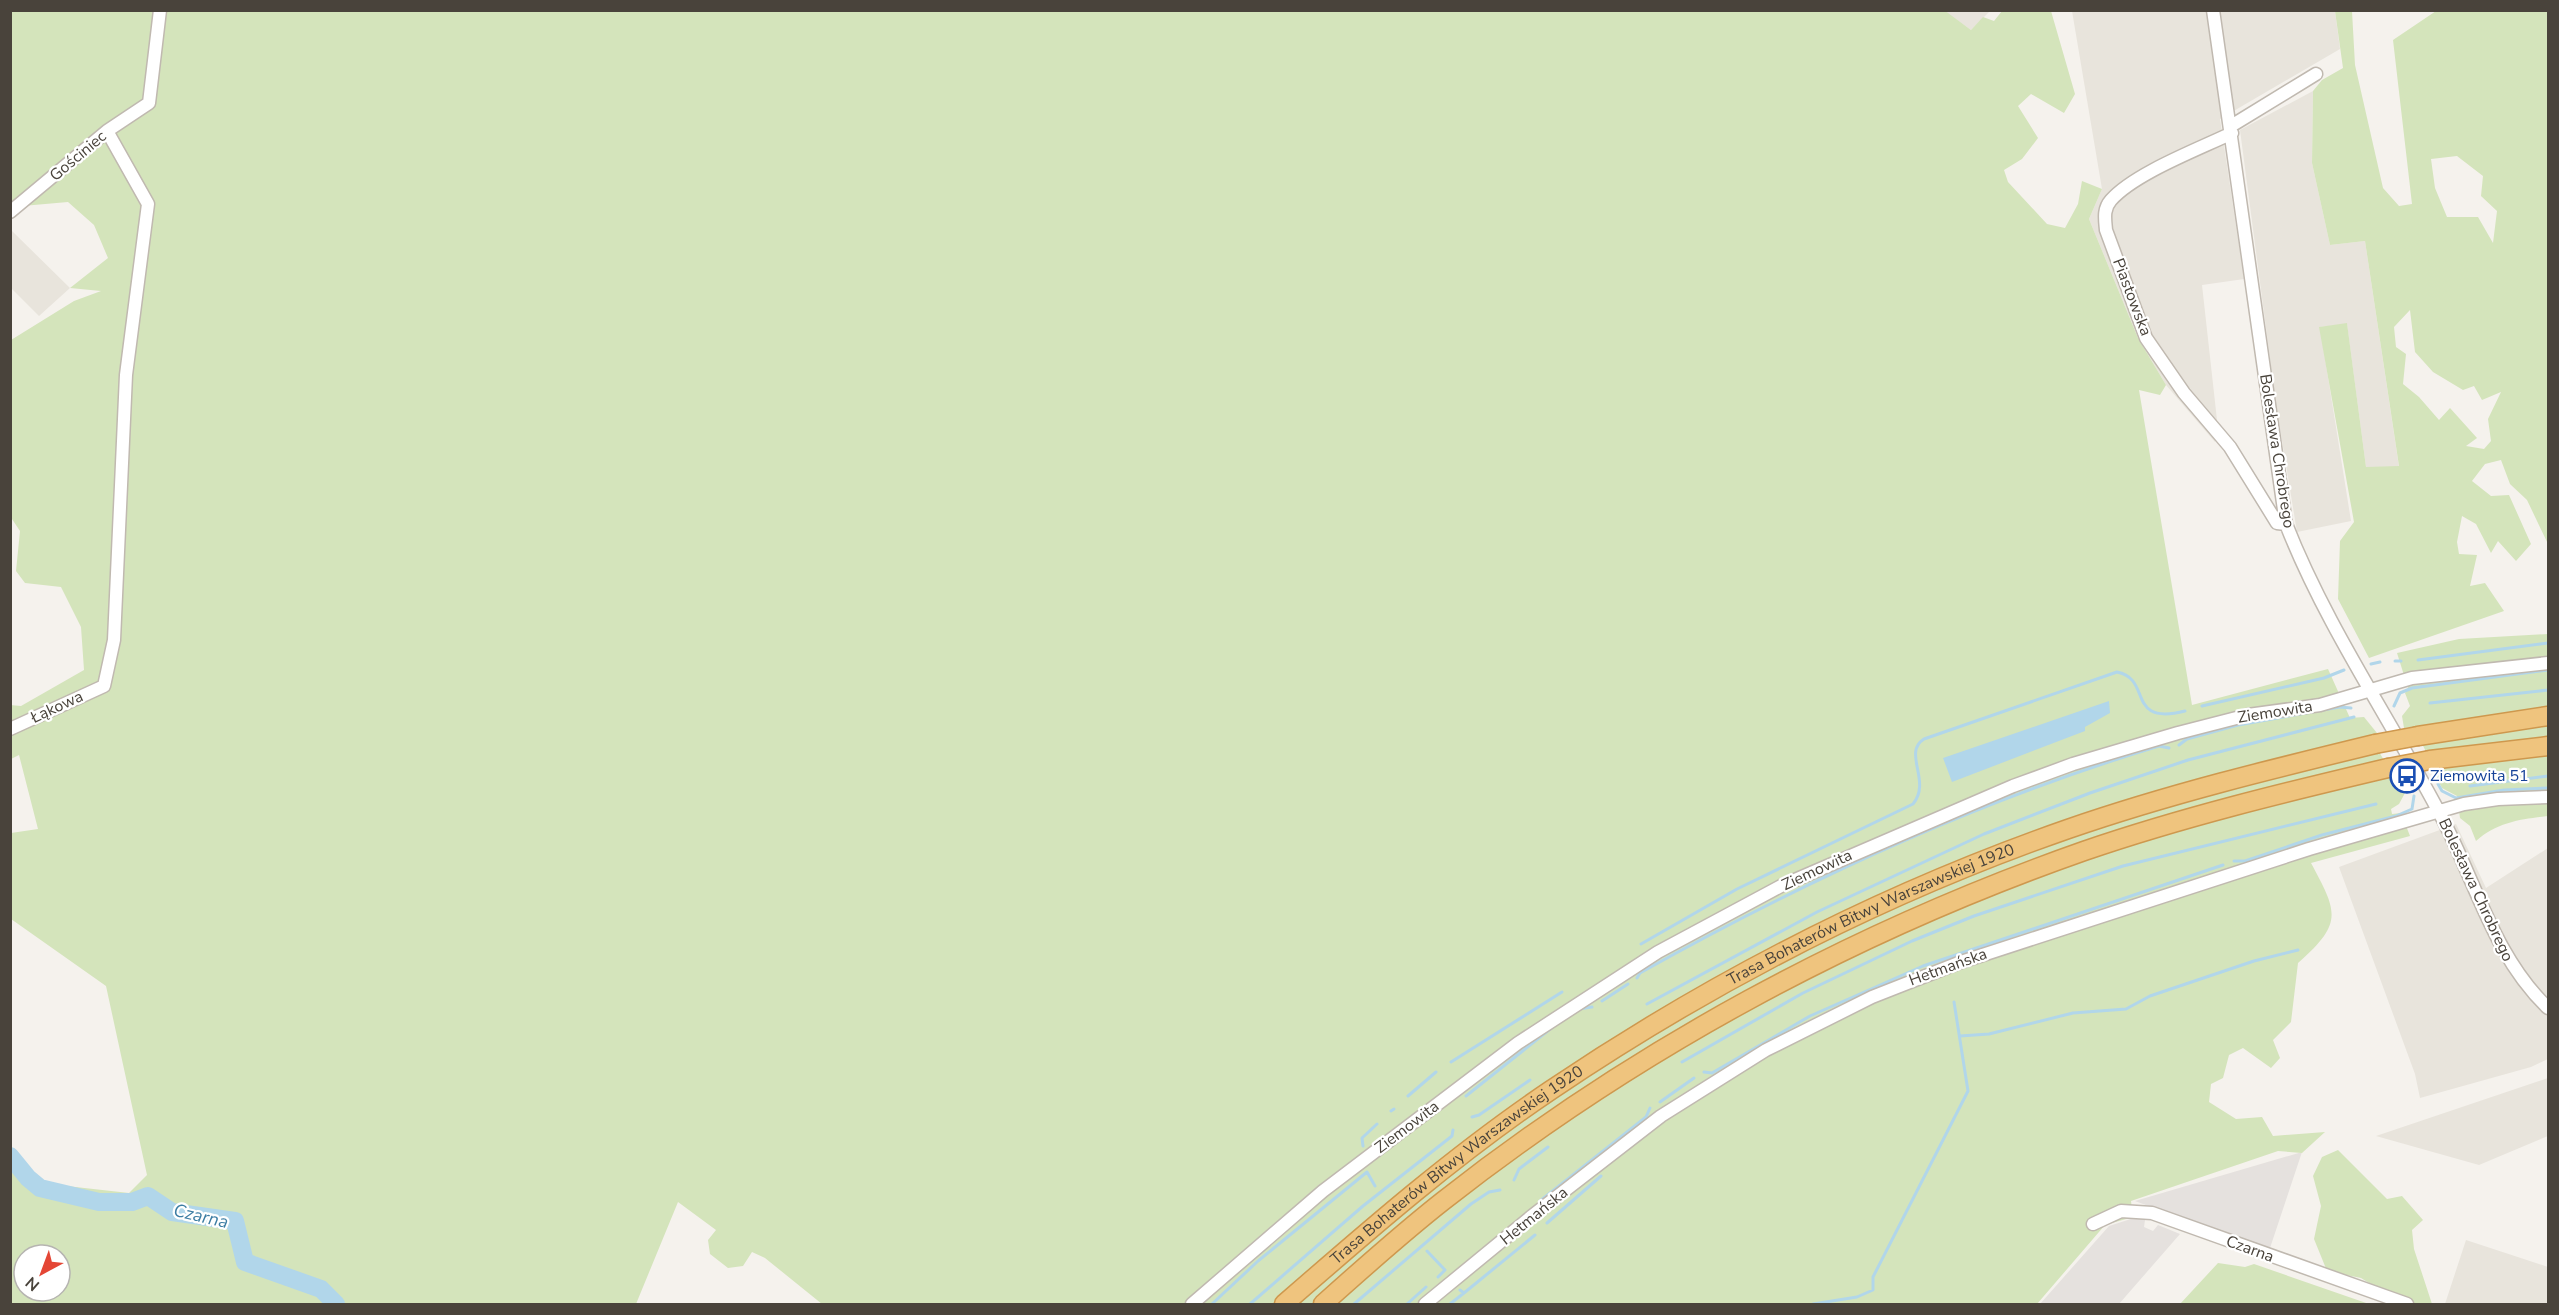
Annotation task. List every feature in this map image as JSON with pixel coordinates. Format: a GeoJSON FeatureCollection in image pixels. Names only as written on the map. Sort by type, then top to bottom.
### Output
{"type":"FeatureCollection","features":[{"type":"Feature","properties":{"kind":"highway","name":"Trasa Bohaterów Bitwy Warszawskiej 1920"},"geometry":{"type":"LineString","coordinates":[[1284,1305],[1419,1189],[1550,1090],[1623,1043],[1812,938],[1923,885],[2066,830],[2223,782],[2375,744],[2548,716]]}},
{"type":"Feature","properties":{"kind":"highway","name":"Trasa Bohaterów Bitwy Warszawskiej 1920"},"geometry":{"type":"LineString","coordinates":[[1323,1305],[1383,1251],[1492,1163],[1639,1063],[1767,989],[1868,938],[2084,851],[2262,798],[2430,760],[2548,746]]}},
{"type":"Feature","properties":{"kind":"street","name":"Gościniec"},"geometry":{"type":"LineString","coordinates":[[10,212],[107,131],[149,103],[160,10]]}},
{"type":"Feature","properties":{"kind":"street","name":"Bolesława Chrobrego"},"geometry":{"type":"LineString","coordinates":[[2213,10],[2232,129],[2286,524],[2312,585],[2439,812],[2504,951],[2526,986],[2548,1008]]}},
{"type":"Feature","properties":{"kind":"street","name":"Piastowska"},"geometry":{"type":"LineString","coordinates":[[2286,524],[2277,522],[2229,447],[2184,393],[2146,338],[2106,230],[2104,214],[2110,201],[2141,178],[2232,129],[2316,74]]}},
{"type":"Feature","properties":{"kind":"street","name":"Łąkowa"},"geometry":{"type":"LineString","coordinates":[[10,729],[104,686],[114,640],[126,375],[148,204],[107,131]]}},
{"type":"Feature","properties":{"kind":"street","name":"Ziemowita"},"geometry":{"type":"LineString","coordinates":[[1192,1305],[1323,1191],[1518,1043],[1626,971],[1722,916],[1781,886],[2003,789],[2073,764],[2248,715],[2320,705],[2415,678],[2548,663]]}},
{"type":"Feature","properties":{"kind":"street","name":"Hetmańska"},"geometry":{"type":"LineString","coordinates":[[1425,1305],[1541,1209],[1661,1116],[1766,1050],[1822,1020],[1894,987],[1961,962],[2309,849],[2487,800],[2548,797]]}},
{"type":"Feature","properties":{"kind":"street","name":"Czarna"},"geometry":{"type":"LineString","coordinates":[[2093,1224],[2121,1211],[2152,1213],[2407,1305]]}},
{"type":"Feature","properties":{"kind":"shaded area"},"geometry":{"type":"Polygon","coordinates":[[[1944,11],[1990,11],[1971,30],[1944,11]]]}},
{"type":"Feature","properties":{"kind":"shaded area"},"geometry":{"type":"Polygon","coordinates":[[[2072,11],[2335,11],[2340,49],[2220,119],[2244,279],[2202,285],[2217,420],[2215,442],[2166,385],[2138,338],[2089,219],[2102,189],[2072,11]]]}},
{"type":"Feature","properties":{"kind":"shaded area"},"geometry":{"type":"Polygon","coordinates":[[[2313,91],[2312,163],[2330,245],[2365,241],[2399,467],[2366,467],[2347,324],[2320,327],[2351,521],[2297,532],[2276,404],[2240,130],[2313,91]]]}},
{"type":"Feature","properties":{"kind":"shaded area"},"geometry":{"type":"Polygon","coordinates":[[[11,230],[70,288],[39,316],[11,288],[11,230]]]}},
{"type":"Feature","properties":{"kind":"shaded area"},"geometry":{"type":"Polygon","coordinates":[[[2456,824],[2486,888],[2548,848],[2548,1059],[2531,1067],[2420,1098],[2415,1074],[2339,867],[2456,824]]]}},
{"type":"Feature","properties":{"kind":"shaded area"},"geometry":{"type":"Polygon","coordinates":[[[2548,1078],[2548,1136],[2479,1165],[2376,1136],[2548,1078]]]}},
{"type":"Feature","properties":{"kind":"shaded area"},"geometry":{"type":"Polygon","coordinates":[[[2302,1152],[2269,1251],[2135,1201],[2302,1152]]]}},
{"type":"Feature","properties":{"kind":"shaded area"},"geometry":{"type":"Polygon","coordinates":[[[2137,1217],[2145,1220],[2144,1227],[2153,1231],[2158,1225],[2180,1234],[2119,1304],[2040,1304],[2109,1226],[2137,1217]]]}},
{"type":"Feature","properties":{"kind":"shaded area"},"geometry":{"type":"Polygon","coordinates":[[[2466,1240],[2548,1267],[2548,1304],[2445,1304],[2466,1240]]]}},
{"type":"Feature","properties":{"kind":"green space"},"geometry":{"type":"Polygon","coordinates":[[[1944,10],[1971,30],[1983,17],[1994,21],[2002,11],[2051,11],[2075,94],[2064,113],[2031,94],[2018,106],[2038,138],[2022,159],[2004,170],[2008,182],[2047,224],[2065,228],[2078,204],[2082,181],[2102,189],[2089,219],[2138,338],[2166,385],[2160,395],[2139,390],[2192,705],[2328,669],[2350,718],[2364,717],[2377,733],[2370,736],[2397,783],[2403,782],[2405,793],[2399,804],[2391,809],[2392,814],[2401,813],[2410,836],[2311,863],[2327,894],[2332,917],[2323,938],[2298,963],[2291,1022],[2273,1040],[2280,1058],[2271,1068],[2243,1048],[2229,1055],[2223,1078],[2211,1084],[2209,1102],[2236,1119],[2262,1117],[2273,1136],[2325,1132],[2302,1153],[2278,1151],[2131,1201],[2133,1217],[2105,1225],[2037,1304],[822,1304],[765,1258],[752,1252],[743,1266],[728,1268],[710,1254],[708,1240],[716,1230],[678,1202],[636,1304],[11,1304],[11,1147],[40,1183],[129,1193],[147,1175],[106,986],[11,919],[11,833],[38,829],[19,755],[11,759],[10,705],[21,706],[84,670],[81,627],[61,587],[25,583],[16,571],[20,531],[10,516],[11,340],[74,301],[101,291],[70,288],[108,258],[94,225],[68,202],[11,207],[11,11],[1944,10]]]}},
{"type":"Feature","properties":{"kind":"green space"},"geometry":{"type":"Polygon","coordinates":[[[2335,11],[2352,11],[2355,65],[2383,188],[2399,206],[2412,204],[2393,40],[2436,11],[2548,11],[2548,544],[2527,500],[2510,484],[2501,460],[2485,464],[2472,481],[2491,496],[2509,495],[2531,544],[2516,561],[2498,541],[2491,553],[2476,524],[2462,516],[2457,542],[2459,554],[2477,555],[2470,586],[2485,583],[2504,611],[2369,658],[2338,599],[2340,541],[2354,522],[2319,327],[2347,323],[2366,467],[2399,466],[2365,241],[2330,245],[2312,163],[2313,91],[2322,80],[2343,68],[2335,11]],[[2457,156],[2431,159],[2435,188],[2447,217],[2478,217],[2493,243],[2497,211],[2481,196],[2483,176],[2457,156]],[[2410,310],[2394,327],[2396,347],[2406,354],[2403,384],[2419,397],[2439,420],[2450,408],[2477,438],[2466,446],[2484,449],[2491,441],[2488,419],[2501,392],[2482,400],[2474,386],[2463,390],[2433,372],[2415,352],[2410,310]]]}},
{"type":"Feature","properties":{"kind":"green space"},"geometry":{"type":"Polygon","coordinates":[[[2548,634],[2548,816],[2519,820],[2501,826],[2476,841],[2470,826],[2460,818],[2457,796],[2442,788],[2435,775],[2438,774],[2413,727],[2404,728],[2402,716],[2410,706],[2405,693],[2408,688],[2397,653],[2459,639],[2548,634]]]}},
{"type":"Feature","properties":{"kind":"green space"},"geometry":{"type":"Polygon","coordinates":[[[2338,1150],[2387,1199],[2402,1196],[2423,1220],[2412,1230],[2414,1249],[2432,1304],[2417,1304],[2387,1294],[2361,1278],[2327,1271],[2314,1239],[2321,1206],[2313,1176],[2322,1157],[2338,1150]]]}},
{"type":"Feature","properties":{"kind":"green space"},"geometry":{"type":"Polygon","coordinates":[[[2218,1263],[2245,1267],[2254,1264],[2369,1304],[2180,1304],[2218,1263]]]}},
{"type":"Feature","properties":{"kind":"water"},"geometry":{"type":"Polygon","coordinates":[[[2109,701],[2110,713],[2085,727],[2085,731],[1952,782],[1943,758],[2109,701]]]}},
{"type":"Feature","properties":{"kind":"waterway"},"geometry":{"type":"LineString","coordinates":[[2418,660],[2548,643]]}},
{"type":"Feature","properties":{"kind":"waterway"},"geometry":{"type":"LineString","coordinates":[[2395,661],[2401,661]]}},
{"type":"Feature","properties":{"kind":"waterway"},"geometry":{"type":"LineString","coordinates":[[2371,664],[2380,662]]}},
{"type":"Feature","properties":{"kind":"waterway"},"geometry":{"type":"LineString","coordinates":[[2202,706],[2324,678],[2344,670]]}},
{"type":"Feature","properties":{"kind":"waterway"},"geometry":{"type":"LineString","coordinates":[[2394,706],[2400,693],[2412,688],[2548,670]]}},
{"type":"Feature","properties":{"kind":"waterway"},"geometry":{"type":"LineString","coordinates":[[1641,944],[1737,889],[1913,804],[1920,786],[1916,752],[1918,745],[1924,739],[2117,672],[2128,676],[2147,707],[2154,712],[2166,714],[2185,711]]}},
{"type":"Feature","properties":{"kind":"waterway"},"geometry":{"type":"LineString","coordinates":[[2430,703],[2548,690]]}},
{"type":"Feature","properties":{"kind":"waterway"},"geometry":{"type":"LineString","coordinates":[[2179,745],[2187,739],[2238,725],[2340,707],[2351,708]]}},
{"type":"Feature","properties":{"kind":"waterway"},"geometry":{"type":"LineString","coordinates":[[1647,1004],[1817,912],[1984,834],[2090,793],[2188,760],[2354,717]]}},
{"type":"Feature","properties":{"kind":"waterway"},"geometry":{"type":"LineString","coordinates":[[1637,978],[1640,973],[1702,939],[1894,845],[1959,817],[2091,768],[2159,746],[2169,748]]}},
{"type":"Feature","properties":{"kind":"waterway"},"geometry":{"type":"LineString","coordinates":[[2470,786],[2548,776]]}},
{"type":"Feature","properties":{"kind":"waterway"},"geometry":{"type":"LineString","coordinates":[[2438,784],[2442,791],[2456,798],[2504,790],[2548,788]]}},
{"type":"Feature","properties":{"kind":"waterway"},"geometry":{"type":"LineString","coordinates":[[2234,861],[2245,861],[2322,835],[2396,816],[2412,809],[2414,796]]}},
{"type":"Feature","properties":{"kind":"waterway"},"geometry":{"type":"LineString","coordinates":[[1682,1062],[1803,993],[1912,941],[1974,916],[2123,866],[2376,804]]}},
{"type":"Feature","properties":{"kind":"waterway"},"geometry":{"type":"LineString","coordinates":[[1704,1072],[1712,1073],[1810,1016],[1923,966],[2223,865]]}},
{"type":"Feature","properties":{"kind":"waterway"},"geometry":{"type":"LineString","coordinates":[[1960,1036],[1989,1034],[2073,1013],[2126,1009],[2150,996],[2254,961],[2298,950]]}},
{"type":"Feature","properties":{"kind":"waterway"},"geometry":{"type":"LineString","coordinates":[[1602,1001],[1628,984]]}},
{"type":"Feature","properties":{"kind":"waterway"},"geometry":{"type":"LineString","coordinates":[[1451,1062],[1562,992]]}},
{"type":"Feature","properties":{"kind":"waterway"},"geometry":{"type":"LineString","coordinates":[[1813,1304],[1857,1297],[1873,1290],[1873,1277],[1968,1091],[1954,1002]]}},
{"type":"Feature","properties":{"kind":"waterway"},"geometry":{"type":"LineString","coordinates":[[1579,1009],[1592,1007]]}},
{"type":"Feature","properties":{"kind":"waterway"},"geometry":{"type":"LineString","coordinates":[[1466,1096],[1554,1026]]}},
{"type":"Feature","properties":{"kind":"waterway"},"geometry":{"type":"LineString","coordinates":[[1408,1096],[1436,1072]]}},
{"type":"Feature","properties":{"kind":"waterway"},"geometry":{"type":"LineString","coordinates":[[1660,1102],[1694,1078]]}},
{"type":"Feature","properties":{"kind":"waterway"},"geometry":{"type":"LineString","coordinates":[[1472,1117],[1479,1115],[1530,1080]]}},
{"type":"Feature","properties":{"kind":"waterway"},"geometry":{"type":"LineString","coordinates":[[1540,1201],[1646,1117],[1650,1108]]}},
{"type":"Feature","properties":{"kind":"waterway"},"geometry":{"type":"LineString","coordinates":[[1363,1146],[1362,1138],[1377,1124]]}},
{"type":"Feature","properties":{"kind":"waterway"},"geometry":{"type":"LineString","coordinates":[[1250,1304],[1363,1206],[1452,1136],[1453,1130]]}},
{"type":"Feature","properties":{"kind":"waterway"},"geometry":{"type":"LineString","coordinates":[[1514,1180],[1519,1169],[1548,1147]]}},
{"type":"Feature","properties":{"kind":"waterway","name":"Czarna"},"geometry":{"type":"LineString","coordinates":[[10,1156],[28,1178],[40,1188],[99,1202],[132,1202],[148,1196],[172,1212],[235,1221],[245,1262],[321,1289],[336,1304]]}},
{"type":"Feature","properties":{"kind":"waterway"},"geometry":{"type":"LineString","coordinates":[[1212,1304],[1258,1261],[1367,1172],[1375,1186]]}},
{"type":"Feature","properties":{"kind":"waterway"},"geometry":{"type":"LineString","coordinates":[[1547,1223],[1601,1176]]}},
{"type":"Feature","properties":{"kind":"waterway"},"geometry":{"type":"LineString","coordinates":[[1354,1304],[1471,1204],[1489,1192],[1500,1190]]}},
{"type":"Feature","properties":{"kind":"waterway"},"geometry":{"type":"LineString","coordinates":[[1464,1293],[1535,1235]]}},
{"type":"Feature","properties":{"kind":"waterway"},"geometry":{"type":"LineString","coordinates":[[1427,1251],[1445,1270],[1438,1277]]}},
{"type":"Feature","properties":{"kind":"waterway"},"geometry":{"type":"LineString","coordinates":[[1407,1304],[1426,1287]]}},
{"type":"Feature","properties":{"kind":"waterway"},"geometry":{"type":"LineString","coordinates":[[1450,1304],[1464,1293],[1460,1290]]}},
{"type":"Feature","properties":{"kind":"place","name":"Ziemowita 51"},"geometry":{"type":"Point","coordinates":[2407,776]}}]}
